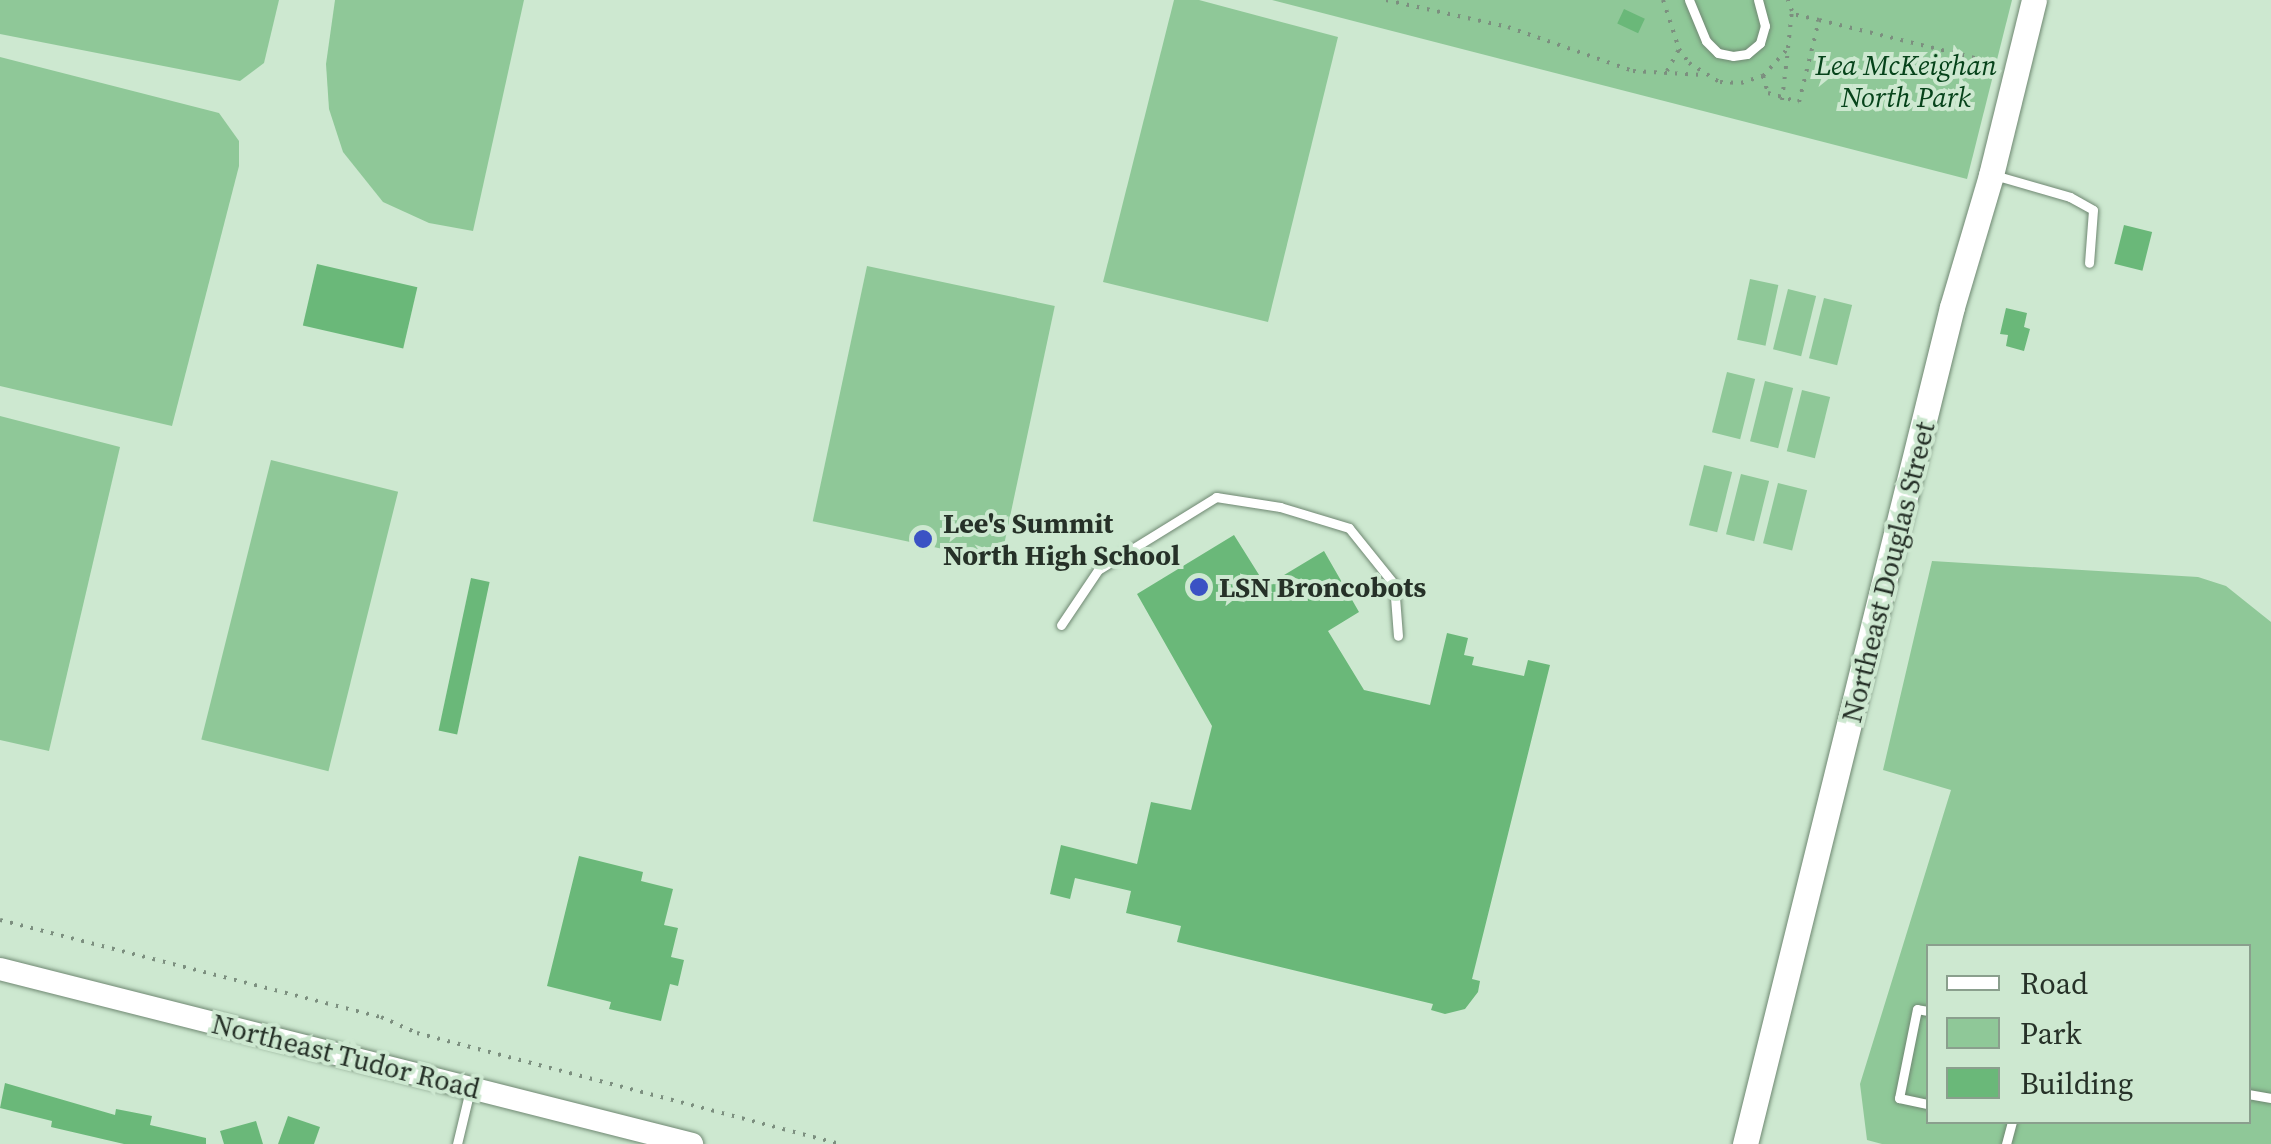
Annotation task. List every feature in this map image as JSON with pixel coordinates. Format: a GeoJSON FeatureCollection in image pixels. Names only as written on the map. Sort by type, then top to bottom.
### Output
{"type":"FeatureCollection","features":[{"type":"Feature","properties":{"kind":"main road","name":"Northeast Douglas Street"},"geometry":{"type":"LineString","coordinates":[[1745,1144],[1952,307],[1991,175],[2034,0]]}},
{"type":"Feature","properties":{"kind":"street","name":"Northeast Tudor Road"},"geometry":{"type":"LineString","coordinates":[[0,969],[692,1144]]}},
{"type":"Feature","properties":{"kind":"lane"},"geometry":{"type":"LineString","coordinates":[[1689,0],[1706,40],[1718,52],[1733,56],[1746,54],[1760,42],[1765,26],[1758,0]]}},
{"type":"Feature","properties":{"kind":"lane"},"geometry":{"type":"LineString","coordinates":[[1991,175],[2070,197],[2093,210],[2089,263]]}},
{"type":"Feature","properties":{"kind":"lane"},"geometry":{"type":"LineString","coordinates":[[1061,625],[1098,570],[1216,497],[1280,507],[1349,528],[1394,584],[1398,636]]}},
{"type":"Feature","properties":{"kind":"lane"},"geometry":{"type":"LineString","coordinates":[[1926,1011],[1917,1009],[1899,1098],[1926,1104]]}},
{"type":"Feature","properties":{"kind":"lane"},"geometry":{"type":"LineString","coordinates":[[457,1144],[470,1087]]}},
{"type":"Feature","properties":{"kind":"path"},"geometry":{"type":"LineString","coordinates":[[1386,0],[1508,27],[1633,71],[1704,75]]}},
{"type":"Feature","properties":{"kind":"path"},"geometry":{"type":"LineString","coordinates":[[1792,14],[1996,63]]}},
{"type":"Feature","properties":{"kind":"path"},"geometry":{"type":"LineString","coordinates":[[1763,76],[1768,93],[1800,102],[1819,20]]}},
{"type":"Feature","properties":{"kind":"path"},"geometry":{"type":"LineString","coordinates":[[1782,100],[1788,44]]}},
{"type":"Feature","properties":{"kind":"path"},"geometry":{"type":"LineString","coordinates":[[1665,74],[1679,49]]}},
{"type":"Feature","properties":{"kind":"path"},"geometry":{"type":"LineString","coordinates":[[0,920],[381,1017],[417,1034],[841,1144]]}},
{"type":"Feature","properties":{"kind":"green space"},"geometry":{"type":"Polygon","coordinates":[[[0,0],[279,0],[264,63],[240,81],[0,34],[0,0]]]}},
{"type":"Feature","properties":{"kind":"green space"},"geometry":{"type":"Polygon","coordinates":[[[335,0],[524,0],[473,231],[429,223],[383,202],[343,152],[329,109],[326,64],[335,0]]]}},
{"type":"Feature","properties":{"kind":"green space"},"geometry":{"type":"Polygon","coordinates":[[[1174,0],[1199,0],[1338,37],[1268,322],[1103,282],[1174,0]]]}},
{"type":"Feature","properties":{"kind":"green space","name":"Lea McKeighan North Park"},"geometry":{"type":"Polygon","coordinates":[[[1272,0],[2012,0],[1967,179],[1272,0]]]}},
{"type":"Feature","properties":{"kind":"green space"},"geometry":{"type":"Polygon","coordinates":[[[0,57],[219,113],[239,141],[239,166],[172,426],[0,386],[0,57]]]}},
{"type":"Feature","properties":{"kind":"green space"},"geometry":{"type":"Polygon","coordinates":[[[867,266],[1055,306],[1001,561],[813,521],[867,266]]]}},
{"type":"Feature","properties":{"kind":"green space"},"geometry":{"type":"Polygon","coordinates":[[[1750,279],[1778,285],[1765,346],[1737,340],[1750,279]]]}},
{"type":"Feature","properties":{"kind":"green space"},"geometry":{"type":"Polygon","coordinates":[[[1788,289],[1816,296],[1801,356],[1773,349],[1788,289]]]}},
{"type":"Feature","properties":{"kind":"green space"},"geometry":{"type":"Polygon","coordinates":[[[1824,298],[1852,305],[1837,365],[1809,358],[1824,298]]]}},
{"type":"Feature","properties":{"kind":"green space"},"geometry":{"type":"Polygon","coordinates":[[[1727,372],[1755,379],[1740,439],[1712,432],[1727,372]]]}},
{"type":"Feature","properties":{"kind":"green space"},"geometry":{"type":"Polygon","coordinates":[[[1765,381],[1793,388],[1778,448],[1750,441],[1765,381]]]}},
{"type":"Feature","properties":{"kind":"green space"},"geometry":{"type":"Polygon","coordinates":[[[1802,390],[1830,397],[1815,458],[1787,451],[1802,390]]]}},
{"type":"Feature","properties":{"kind":"green space"},"geometry":{"type":"Polygon","coordinates":[[[0,416],[120,447],[49,751],[0,740],[0,416]]]}},
{"type":"Feature","properties":{"kind":"green space"},"geometry":{"type":"Polygon","coordinates":[[[271,460],[398,492],[328,771],[201,739],[271,460]]]}},
{"type":"Feature","properties":{"kind":"green space"},"geometry":{"type":"Polygon","coordinates":[[[1704,465],[1732,472],[1717,532],[1689,525],[1704,465]]]}},
{"type":"Feature","properties":{"kind":"green space"},"geometry":{"type":"Polygon","coordinates":[[[1741,474],[1769,481],[1754,541],[1726,534],[1741,474]]]}},
{"type":"Feature","properties":{"kind":"green space"},"geometry":{"type":"Polygon","coordinates":[[[1778,483],[1807,490],[1792,550],[1763,543],[1778,483]]]}},
{"type":"Feature","properties":{"kind":"green space"},"geometry":{"type":"Polygon","coordinates":[[[1932,561],[2198,577],[2226,586],[2271,622],[2271,1144],[1882,1144],[1867,1140],[1860,1084],[1951,790],[1883,770],[1932,561]]]}},
{"type":"Feature","properties":{"kind":"building"},"geometry":{"type":"Polygon","coordinates":[[[1624,9],[1645,19],[1638,33],[1617,24],[1624,9]]]}},
{"type":"Feature","properties":{"kind":"building"},"geometry":{"type":"Polygon","coordinates":[[[2124,225],[2152,232],[2142,271],[2114,264],[2124,225]]]}},
{"type":"Feature","properties":{"kind":"building"},"geometry":{"type":"Polygon","coordinates":[[[317,264],[417,287],[403,349],[303,325],[317,264]]]}},
{"type":"Feature","properties":{"kind":"building"},"geometry":{"type":"Polygon","coordinates":[[[2006,308],[2027,313],[2024,327],[2030,329],[2024,351],[2006,346],[2008,335],[2000,334],[2006,308]]]}},
{"type":"Feature","properties":{"kind":"building","name":"Lee's Summit North High School"},"geometry":{"type":"Polygon","coordinates":[[[1234,535],[1266,586],[1324,551],[1359,612],[1328,631],[1364,690],[1430,705],[1447,633],[1468,638],[1464,655],[1474,657],[1472,665],[1524,676],[1528,660],[1550,665],[1472,979],[1480,981],[1478,992],[1465,1009],[1445,1014],[1431,1010],[1433,1004],[1177,942],[1181,926],[1126,913],[1131,891],[1075,878],[1070,899],[1050,894],[1061,845],[1137,864],[1151,802],[1191,810],[1212,726],[1137,594],[1234,535]]]}},
{"type":"Feature","properties":{"kind":"building"},"geometry":{"type":"Polygon","coordinates":[[[471,578],[490,582],[457,735],[439,731],[471,578]]]}},
{"type":"Feature","properties":{"kind":"building"},"geometry":{"type":"Polygon","coordinates":[[[579,856],[643,872],[641,881],[673,889],[664,925],[678,928],[671,957],[684,960],[678,986],[670,984],[661,1021],[609,1009],[611,1002],[547,986],[579,856]]]}},
{"type":"Feature","properties":{"kind":"building"},"geometry":{"type":"Polygon","coordinates":[[[5,1083],[115,1115],[116,1109],[152,1116],[150,1125],[206,1138],[206,1144],[124,1144],[51,1127],[52,1121],[0,1108],[5,1083]]]}},
{"type":"Feature","properties":{"kind":"building"},"geometry":{"type":"Polygon","coordinates":[[[288,1116],[320,1127],[314,1144],[278,1144],[288,1116]]]}},
{"type":"Feature","properties":{"kind":"building"},"geometry":{"type":"Polygon","coordinates":[[[256,1121],[263,1144],[224,1144],[220,1131],[256,1121]]]}},
{"type":"Feature","properties":{"kind":"place","name":"Lee's Summit North High School"},"geometry":{"type":"Point","coordinates":[923,539]}},
{"type":"Feature","properties":{"kind":"place","name":"LSN Broncobots"},"geometry":{"type":"Point","coordinates":[1199,587]}}]}
